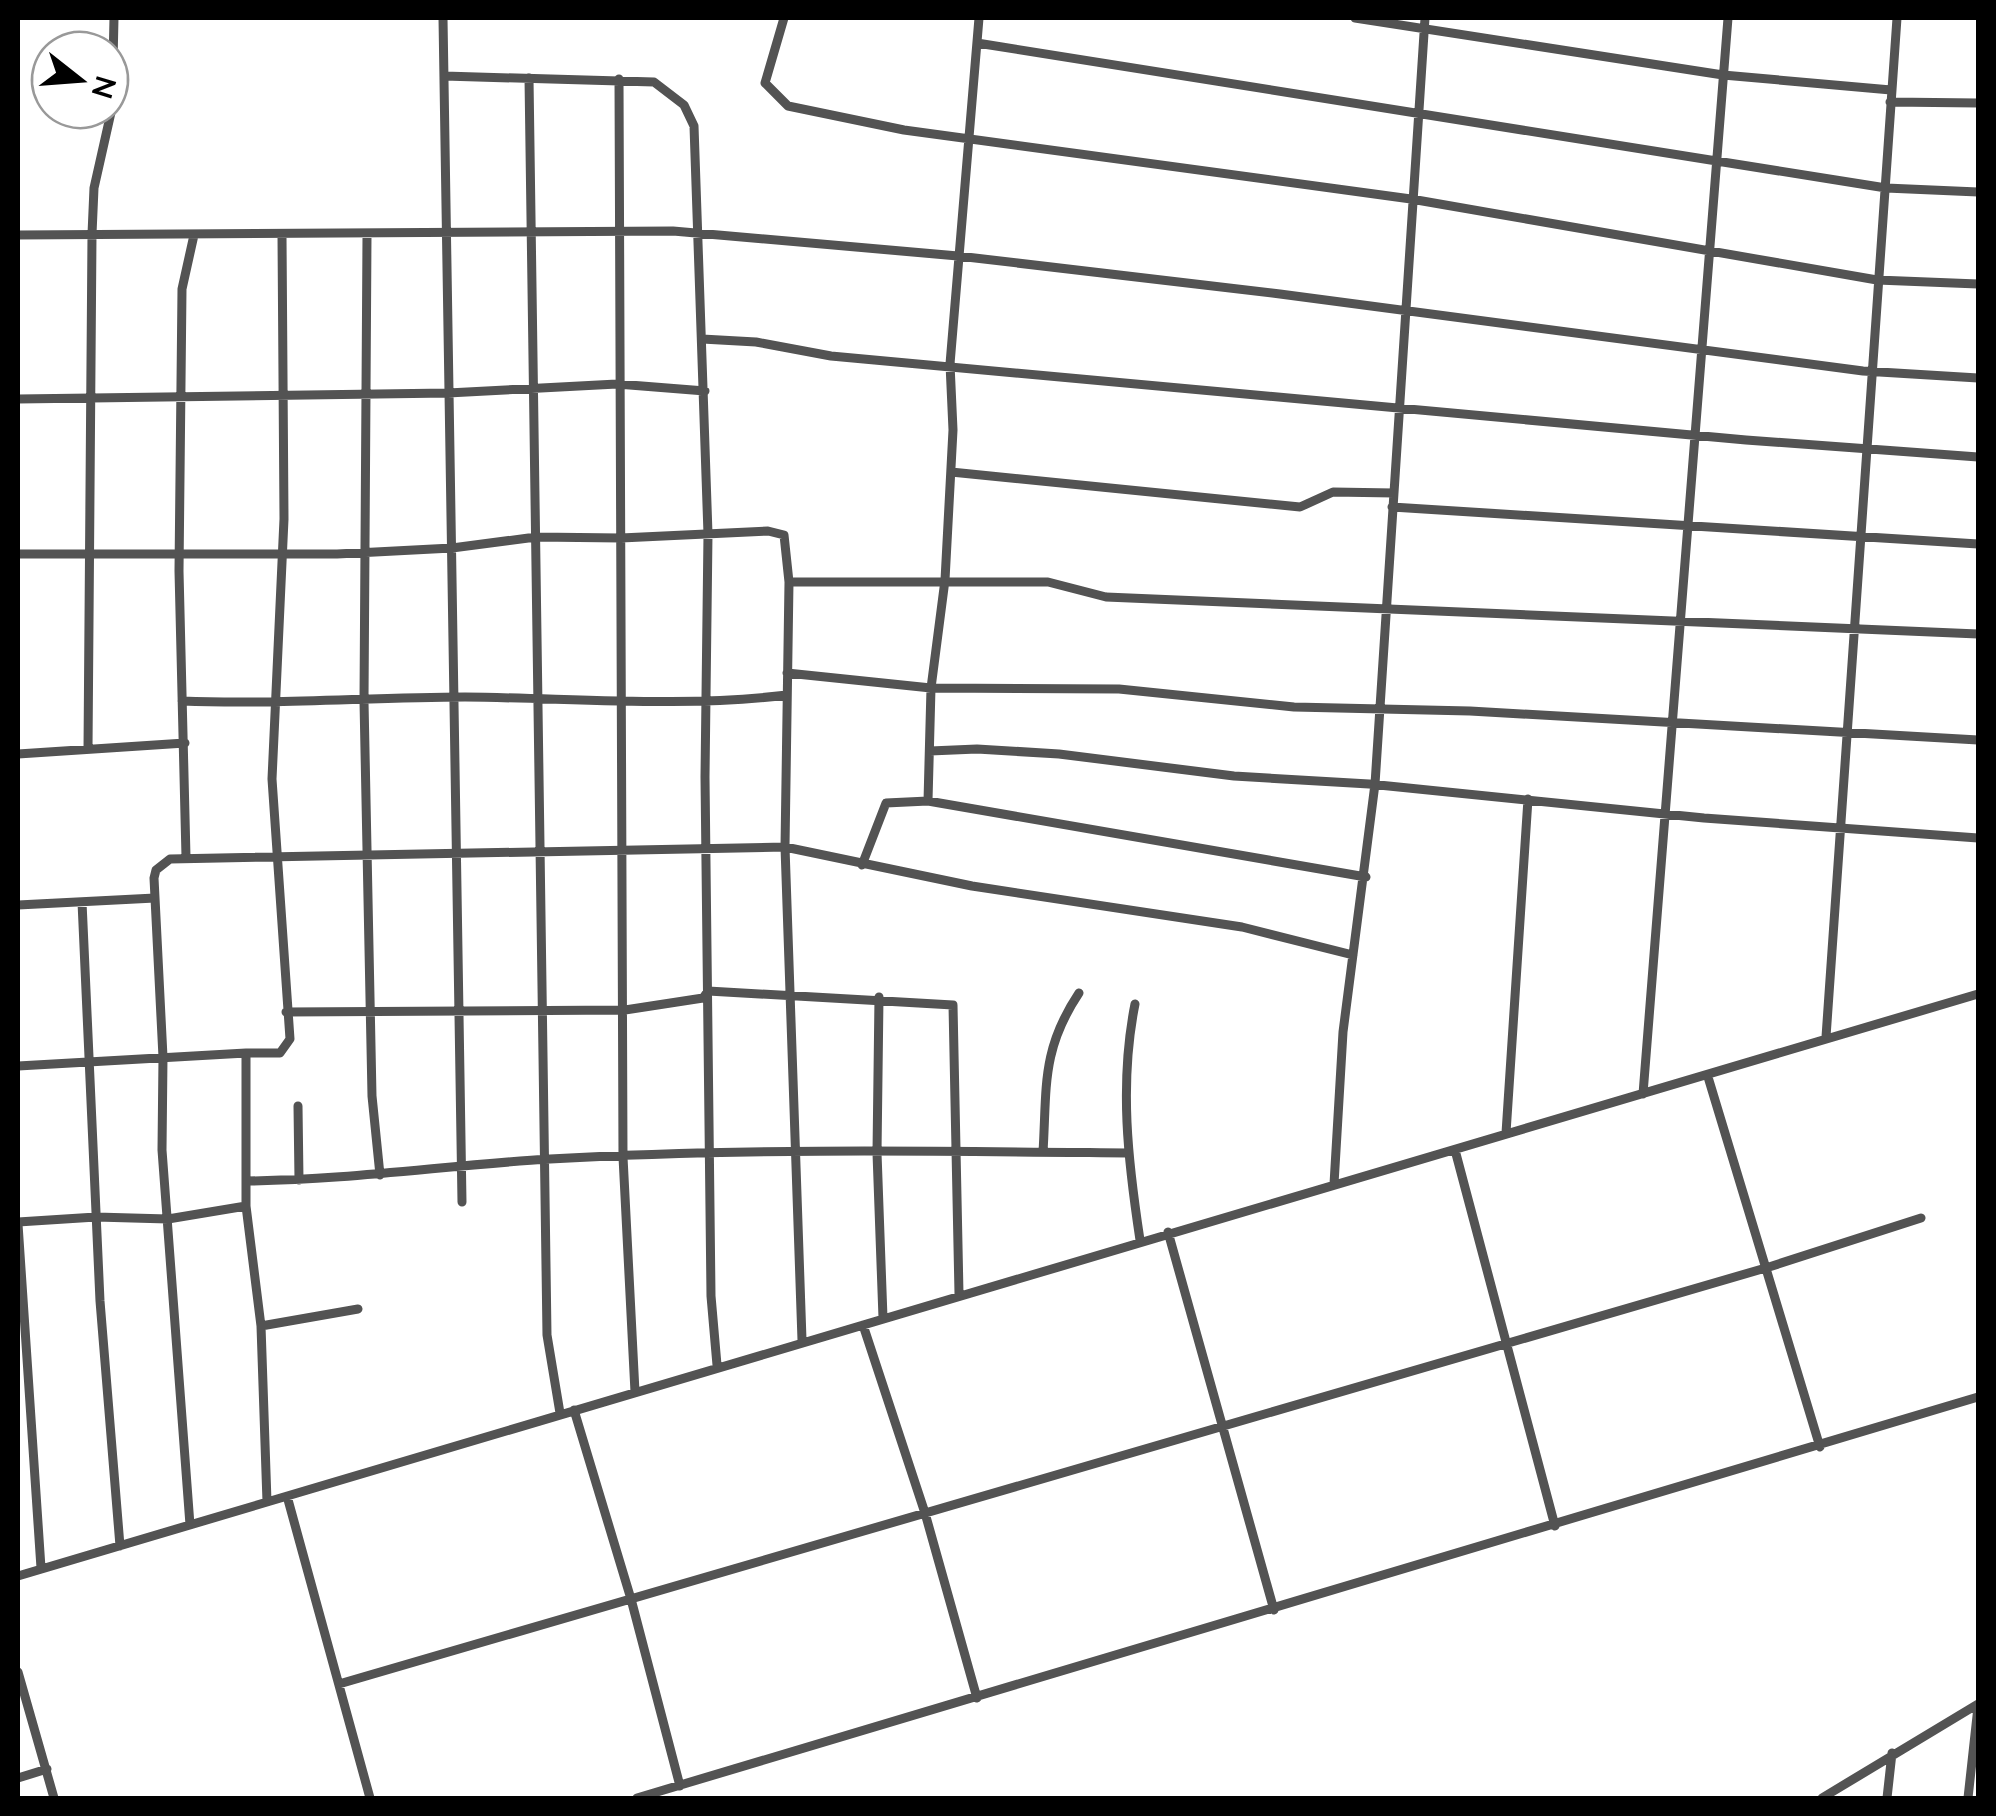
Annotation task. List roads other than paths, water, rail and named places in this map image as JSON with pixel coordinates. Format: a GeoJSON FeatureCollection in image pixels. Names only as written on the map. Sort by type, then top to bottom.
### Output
{"type":"FeatureCollection","features":[{"type":"Feature","properties":{"kind":"street"},"geometry":{"type":"LineString","coordinates":[[88,749],[92,234],[94,188],[112,108],[114,18]]}},
{"type":"Feature","properties":{"kind":"street"},"geometry":{"type":"LineString","coordinates":[[443,18],[462,1202]]}},
{"type":"Feature","properties":{"kind":"street"},"geometry":{"type":"LineString","coordinates":[[784,18],[764,83],[788,106],[904,130],[1411,199],[1876,280],[1978,284]]}},
{"type":"Feature","properties":{"kind":"street"},"geometry":{"type":"LineString","coordinates":[[928,801],[931,688],[945,580],[950,364],[980,18]]}},
{"type":"Feature","properties":{"kind":"street"},"geometry":{"type":"LineString","coordinates":[[1355,18],[1425,23],[1722,75],[1891,90]]}},
{"type":"Feature","properties":{"kind":"street"},"geometry":{"type":"LineString","coordinates":[[1642,1094],[1668,814],[1728,18]]}},
{"type":"Feature","properties":{"kind":"street"},"geometry":{"type":"LineString","coordinates":[[1826,1037],[1897,18]]}},
{"type":"Feature","properties":{"kind":"street"},"geometry":{"type":"LineString","coordinates":[[1334,1184],[1353,955],[1375,784],[1425,23]]}},
{"type":"Feature","properties":{"kind":"street"},"geometry":{"type":"LineString","coordinates":[[977,43],[1886,188],[1978,192]]}},
{"type":"Feature","properties":{"kind":"street"},"geometry":{"type":"LineString","coordinates":[[444,76],[619,80],[664,86],[692,118],[708,534],[705,699],[710,1296],[718,1366]]}},
{"type":"Feature","properties":{"kind":"street"},"geometry":{"type":"LineString","coordinates":[[530,78],[541,1010],[548,1159],[547,1336],[560,1414]]}},
{"type":"Feature","properties":{"kind":"street"},"geometry":{"type":"LineString","coordinates":[[619,80],[616,232],[624,699],[623,1157],[636,1392]]}},
{"type":"Feature","properties":{"kind":"street"},"geometry":{"type":"LineString","coordinates":[[1890,102],[1978,103]]}},
{"type":"Feature","properties":{"kind":"street"},"geometry":{"type":"LineString","coordinates":[[186,857],[180,551],[182,289],[194,234]]}},
{"type":"Feature","properties":{"kind":"street"},"geometry":{"type":"LineString","coordinates":[[18,235],[698,234],[958,256],[1701,352],[1873,372],[1978,378]]}},
{"type":"Feature","properties":{"kind":"street"},"geometry":{"type":"LineString","coordinates":[[18,1066],[274,1054],[286,1048],[276,858],[274,704],[279,554],[284,520],[280,394],[282,235]]}},
{"type":"Feature","properties":{"kind":"street"},"geometry":{"type":"LineString","coordinates":[[367,236],[364,702],[371,1010],[380,1175]]}},
{"type":"Feature","properties":{"kind":"street"},"geometry":{"type":"LineString","coordinates":[[702,339],[1697,436],[1978,457]]}},
{"type":"Feature","properties":{"kind":"street"},"geometry":{"type":"LineString","coordinates":[[18,399],[448,393],[617,384],[705,391]]}},
{"type":"Feature","properties":{"kind":"street"},"geometry":{"type":"LineString","coordinates":[[950,472],[1300,507],[1333,492],[1394,493]]}},
{"type":"Feature","properties":{"kind":"street"},"geometry":{"type":"LineString","coordinates":[[1392,507],[1978,544]]}},
{"type":"Feature","properties":{"kind":"street"},"geometry":{"type":"LineString","coordinates":[[18,554],[362,553],[452,548],[536,537],[780,532],[789,582],[785,848],[802,1340]]}},
{"type":"Feature","properties":{"kind":"street"},"geometry":{"type":"LineString","coordinates":[[789,582],[1048,582],[1106,597],[1978,634]]}},
{"type":"Feature","properties":{"kind":"street"},"geometry":{"type":"LineString","coordinates":[[786,673],[931,688],[1119,689],[1294,707],[1380,707],[1978,740]]}},
{"type":"Feature","properties":{"kind":"street"},"geometry":{"type":"LineString","coordinates":[[182,701],[274,704],[454,697],[705,699],[787,695]]}},
{"type":"Feature","properties":{"kind":"street"},"geometry":{"type":"LineString","coordinates":[[18,754],[185,743]]}},
{"type":"Feature","properties":{"kind":"street"},"geometry":{"type":"LineString","coordinates":[[930,751],[1010,751],[1234,776],[1375,784],[1668,814],[1978,838]]}},
{"type":"Feature","properties":{"kind":"street"},"geometry":{"type":"LineString","coordinates":[[1506,1133],[1528,798]]}},
{"type":"Feature","properties":{"kind":"street"},"geometry":{"type":"LineString","coordinates":[[862,865],[886,802],[928,801],[1366,877]]}},
{"type":"Feature","properties":{"kind":"street"},"geometry":{"type":"LineString","coordinates":[[190,1525],[168,1219],[155,898],[156,870],[170,859],[539,855],[706,846],[785,848],[1112,910],[1242,927],[1353,955]]}},
{"type":"Feature","properties":{"kind":"street"},"geometry":{"type":"LineString","coordinates":[[18,905],[155,898]]}},
{"type":"Feature","properties":{"kind":"street"},"geometry":{"type":"LineString","coordinates":[[82,902],[96,1217],[120,1546]]}},
{"type":"Feature","properties":{"kind":"street"},"geometry":{"type":"LineString","coordinates":[[708,991],[953,1005],[960,1294]]}},
{"type":"Feature","properties":{"kind":"street"},"geometry":{"type":"LineString","coordinates":[[286,1012],[625,1010],[703,998],[708,991]]}},
{"type":"Feature","properties":{"kind":"street"},"geometry":{"type":"LineString","coordinates":[[1044,1152],[1049,1057],[1057,1026],[1079,993]]}},
{"type":"Feature","properties":{"kind":"street"},"geometry":{"type":"LineString","coordinates":[[18,1576],[1140,1240],[1708,1078],[1826,1037],[1978,994]]}},
{"type":"Feature","properties":{"kind":"street"},"geometry":{"type":"LineString","coordinates":[[879,998],[877,1153],[883,1318]]}},
{"type":"Feature","properties":{"kind":"street"},"geometry":{"type":"LineString","coordinates":[[1134,1004],[1127,1040],[1127,1152],[1140,1240]]}},
{"type":"Feature","properties":{"kind":"street"},"geometry":{"type":"LineString","coordinates":[[246,1053],[246,1206],[260,1326],[267,1502]]}},
{"type":"Feature","properties":{"kind":"street"},"geometry":{"type":"LineString","coordinates":[[1708,1078],[1769,1267],[1820,1448]]}},
{"type":"Feature","properties":{"kind":"street"},"geometry":{"type":"LineString","coordinates":[[298,1106],[300,1180]]}},
{"type":"Feature","properties":{"kind":"street"},"geometry":{"type":"LineString","coordinates":[[247,1181],[380,1175],[548,1159],[793,1150],[958,1154],[1127,1152]]}},
{"type":"Feature","properties":{"kind":"street"},"geometry":{"type":"LineString","coordinates":[[1455,1150],[1555,1526]]}},
{"type":"Feature","properties":{"kind":"street"},"geometry":{"type":"LineString","coordinates":[[42,1568],[18,1223],[96,1217],[168,1219],[246,1206]]}},
{"type":"Feature","properties":{"kind":"street"},"geometry":{"type":"LineString","coordinates":[[339,1684],[1769,1267],[1921,1218]]}},
{"type":"Feature","properties":{"kind":"street"},"geometry":{"type":"LineString","coordinates":[[1168,1232],[1274,1610]]}},
{"type":"Feature","properties":{"kind":"street"},"geometry":{"type":"LineString","coordinates":[[260,1326],[358,1308]]}},
{"type":"Feature","properties":{"kind":"street"},"geometry":{"type":"LineString","coordinates":[[864,1325],[925,1513],[977,1698]]}},
{"type":"Feature","properties":{"kind":"street"},"geometry":{"type":"LineString","coordinates":[[637,1798],[1820,1448],[1978,1397]]}},
{"type":"Feature","properties":{"kind":"street"},"geometry":{"type":"LineString","coordinates":[[574,1410],[631,1599],[680,1786]]}},
{"type":"Feature","properties":{"kind":"street"},"geometry":{"type":"LineString","coordinates":[[287,1496],[370,1798]]}},
{"type":"Feature","properties":{"kind":"street"},"geometry":{"type":"LineString","coordinates":[[18,1672],[54,1798]]}},
{"type":"Feature","properties":{"kind":"street"},"geometry":{"type":"LineString","coordinates":[[1822,1798],[1892,1753],[1978,1706]]}},
{"type":"Feature","properties":{"kind":"street"},"geometry":{"type":"LineString","coordinates":[[1968,1798],[1978,1706]]}},
{"type":"Feature","properties":{"kind":"street"},"geometry":{"type":"LineString","coordinates":[[1887,1798],[1892,1753]]}},
{"type":"Feature","properties":{"kind":"street"},"geometry":{"type":"LineString","coordinates":[[18,1778],[46,1770]]}}]}
